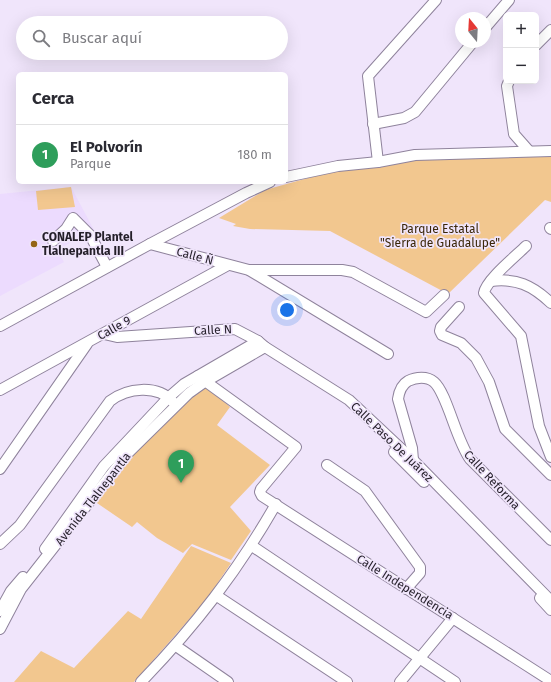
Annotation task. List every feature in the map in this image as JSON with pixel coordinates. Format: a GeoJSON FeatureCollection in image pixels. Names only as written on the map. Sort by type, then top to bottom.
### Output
{"type":"FeatureCollection","features":[{"type":"Feature","properties":{"kind":"street"},"geometry":{"type":"LineString","coordinates":[[378,162],[368,76],[436,0]]}},
{"type":"Feature","properties":{"kind":"street"},"geometry":{"type":"LineString","coordinates":[[491,21],[509,0]]}},
{"type":"Feature","properties":{"kind":"street"},"geometry":{"type":"LineString","coordinates":[[539,42],[551,30]]}},
{"type":"Feature","properties":{"kind":"street"},"geometry":{"type":"LineString","coordinates":[[373,124],[404,118],[415,112],[468,48]]}},
{"type":"Feature","properties":{"kind":"street"},"geometry":{"type":"LineString","coordinates":[[508,84],[514,134],[529,151]]}},
{"type":"Feature","properties":{"kind":"street"},"geometry":{"type":"LineString","coordinates":[[288,177],[338,166],[378,162],[415,155],[551,151]]}},
{"type":"Feature","properties":{"kind":"street"},"geometry":{"type":"LineString","coordinates":[[0,326],[106,267],[266,184]]}},
{"type":"Feature","properties":{"kind":"street"},"geometry":{"type":"LineString","coordinates":[[53,241],[66,229],[73,218],[90,235],[106,267]]}},
{"type":"Feature","properties":{"kind":"street","name":"Calle Ñ"},"geometry":{"type":"LineString","coordinates":[[150,244],[249,270],[388,354]]}},
{"type":"Feature","properties":{"kind":"street"},"geometry":{"type":"LineString","coordinates":[[526,246],[491,281],[485,289],[485,296],[506,316],[521,336],[538,422],[551,457]]}},
{"type":"Feature","properties":{"kind":"street","name":"Calle 9"},"geometry":{"type":"LineString","coordinates":[[0,390],[228,265]]}},
{"type":"Feature","properties":{"kind":"street"},"geometry":{"type":"LineString","coordinates":[[249,270],[342,270],[353,272],[426,312],[444,296]]}},
{"type":"Feature","properties":{"kind":"street"},"geometry":{"type":"LineString","coordinates":[[491,281],[504,279],[531,287],[551,303]]}},
{"type":"Feature","properties":{"kind":"street"},"geometry":{"type":"LineString","coordinates":[[459,308],[441,327],[440,331],[442,335],[461,343],[476,358],[489,382],[505,429],[551,475]]}},
{"type":"Feature","properties":{"kind":"street","name":"Calle N"},"geometry":{"type":"LineString","coordinates":[[104,334],[117,337],[235,329],[262,344],[349,400]]}},
{"type":"Feature","properties":{"kind":"street"},"geometry":{"type":"LineString","coordinates":[[1,468],[88,343]]}},
{"type":"Feature","properties":{"kind":"street","name":"Avenida Tlalnepantla"},"geometry":{"type":"LineString","coordinates":[[0,611],[16,590],[40,567],[110,473],[173,401],[202,379],[262,344]]}},
{"type":"Feature","properties":{"kind":"street","name":"Calle Reforma"},"geometry":{"type":"LineString","coordinates":[[413,460],[412,448],[398,399],[399,393],[406,382],[419,378],[427,378],[433,381],[441,390],[461,445],[470,459],[551,540]]}},
{"type":"Feature","properties":{"kind":"street","name":"Calle Independencia"},"geometry":{"type":"LineString","coordinates":[[202,379],[296,447],[260,492],[262,496],[551,681]]}},
{"type":"Feature","properties":{"kind":"street"},"geometry":{"type":"LineString","coordinates":[[0,544],[20,525],[110,401],[120,394],[131,391],[153,390],[173,401]]}},
{"type":"Feature","properties":{"kind":"street","name":"Calle Paso De Juárez"},"geometry":{"type":"LineString","coordinates":[[349,400],[413,460],[494,546]]}},
{"type":"Feature","properties":{"kind":"street","name":"Calle Paso De Juárez"},"geometry":{"type":"LineString","coordinates":[[349,400],[355,413],[494,546]]}},
{"type":"Feature","properties":{"kind":"street"},"geometry":{"type":"LineString","coordinates":[[327,465],[365,492],[420,567],[420,573],[406,589]]}},
{"type":"Feature","properties":{"kind":"street"},"geometry":{"type":"LineString","coordinates":[[141,682],[176,646],[217,596],[252,546],[276,504]]}},
{"type":"Feature","properties":{"kind":"street"},"geometry":{"type":"LineString","coordinates":[[252,546],[455,682]]}},
{"type":"Feature","properties":{"kind":"street"},"geometry":{"type":"LineString","coordinates":[[494,546],[551,601]]}},
{"type":"Feature","properties":{"kind":"street"},"geometry":{"type":"LineString","coordinates":[[494,546],[551,610]]}},
{"type":"Feature","properties":{"kind":"street"},"geometry":{"type":"LineString","coordinates":[[0,593],[16,590]]}},
{"type":"Feature","properties":{"kind":"street","name":"Avenida Tlalnepantla"},"geometry":{"type":"LineString","coordinates":[[0,629],[16,590]]}},
{"type":"Feature","properties":{"kind":"street"},"geometry":{"type":"LineString","coordinates":[[217,596],[347,682]]}},
{"type":"Feature","properties":{"kind":"street"},"geometry":{"type":"LineString","coordinates":[[400,682],[453,618]]}},
{"type":"Feature","properties":{"kind":"street"},"geometry":{"type":"LineString","coordinates":[[176,646],[228,682]]}},
{"type":"Feature","properties":{"kind":"shaded area","name":"CONALEP Plantel Tlalnepantla III"},"geometry":{"type":"Polygon","coordinates":[[[71,187],[94,230],[57,250],[64,262],[0,296],[0,194],[71,187]]]}},
{"type":"Feature","properties":{"kind":"green space","name":"Parque Estatal \"Sierra de Guadalupe\""},"geometry":{"type":"Polygon","coordinates":[[[551,153],[551,202],[545,200],[448,294],[330,231],[250,229],[233,226],[236,224],[219,218],[265,190],[351,166],[441,158],[551,153]]]}},
{"type":"Feature","properties":{"kind":"green space"},"geometry":{"type":"Polygon","coordinates":[[[71,187],[75,207],[38,210],[36,191],[71,187]]]}},
{"type":"Feature","properties":{"kind":"green space"},"geometry":{"type":"Polygon","coordinates":[[[203,383],[230,407],[217,425],[270,465],[230,507],[251,531],[231,560],[192,544],[183,553],[157,538],[137,522],[132,527],[94,501],[156,428],[203,383]]]}},
{"type":"Feature","properties":{"kind":"green space"},"geometry":{"type":"Polygon","coordinates":[[[191,546],[231,563],[207,599],[134,682],[14,682],[41,651],[74,668],[128,611],[141,619],[191,546]]]}},
{"type":"Feature","properties":{"kind":"place","name":"CONALEP Plantel Tlalnepantla III"},"geometry":{"type":"Point","coordinates":[34,244]}},
{"type":"Feature","properties":{"kind":"place","name":"El Polvorín"},"geometry":{"type":"Point","coordinates":[181,483]}}]}
